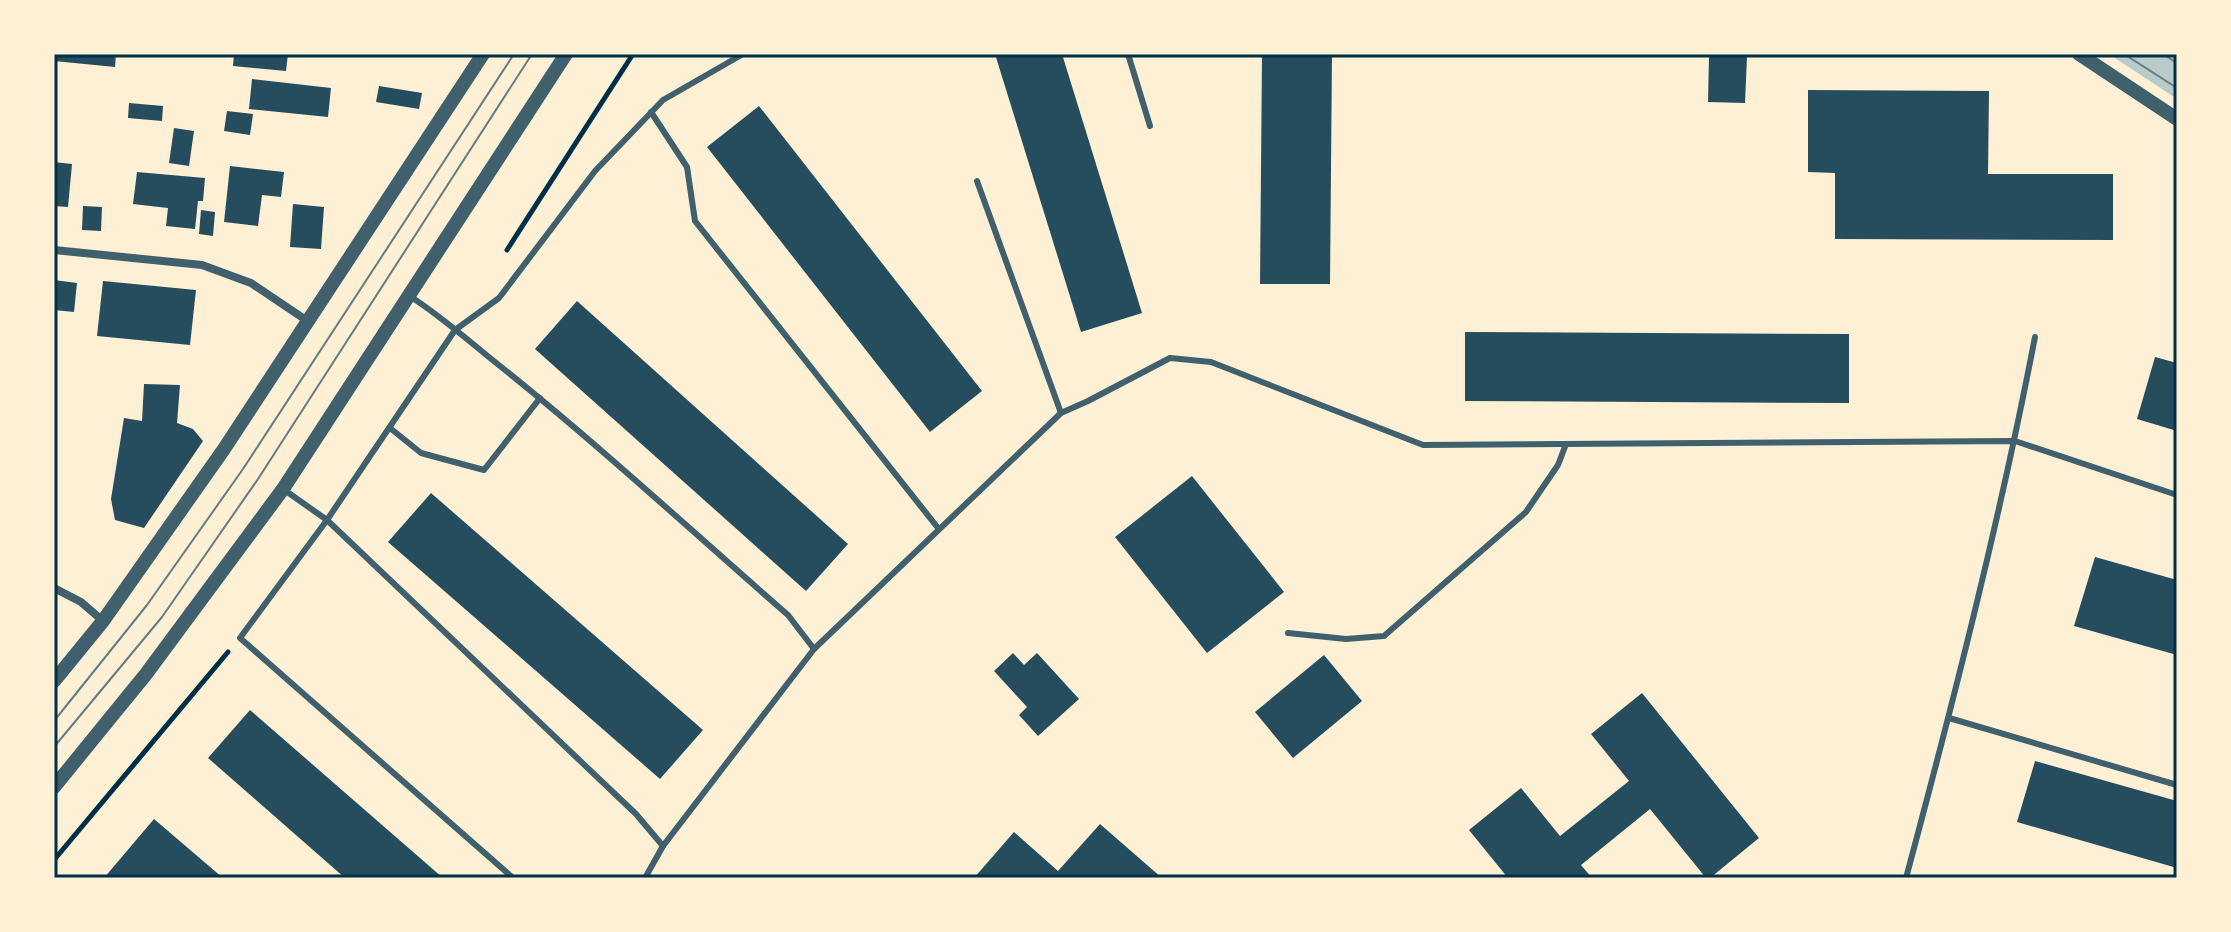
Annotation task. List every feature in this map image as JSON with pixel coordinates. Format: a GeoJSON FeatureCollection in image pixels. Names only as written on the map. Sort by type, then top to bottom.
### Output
{"type":"FeatureCollection","features":[{"type":"Feature","properties":{"kind":"street"},"geometry":{"type":"LineString","coordinates":[[54,681],[103,621],[224,449],[483,54]]}},
{"type":"Feature","properties":{"kind":"street"},"geometry":{"type":"LineString","coordinates":[[54,787],[146,674],[283,489],[566,54]]}},
{"type":"Feature","properties":{"kind":"street"},"geometry":{"type":"LineString","coordinates":[[2079,54],[2177,119]]}},
{"type":"Feature","properties":{"kind":"street"},"geometry":{"type":"LineString","coordinates":[[54,250],[202,265],[251,283],[309,322]]}},
{"type":"Feature","properties":{"kind":"street"},"geometry":{"type":"LineString","coordinates":[[54,588],[81,602],[103,621]]}},
{"type":"Feature","properties":{"kind":"lane"},"geometry":{"type":"LineString","coordinates":[[513,878],[240,638],[327,520],[455,330],[499,298],[595,171],[663,100],[743,54]]}},
{"type":"Feature","properties":{"kind":"lane"},"geometry":{"type":"LineString","coordinates":[[1128,54],[1150,126]]}},
{"type":"Feature","properties":{"kind":"lane"},"geometry":{"type":"LineString","coordinates":[[651,112],[687,167],[695,221],[938,528]]}},
{"type":"Feature","properties":{"kind":"lane"},"geometry":{"type":"LineString","coordinates":[[977,181],[1061,413]]}},
{"type":"Feature","properties":{"kind":"lane"},"geometry":{"type":"LineString","coordinates":[[408,295],[437,313],[540,398],[788,615],[814,649]]}},
{"type":"Feature","properties":{"kind":"lane"},"geometry":{"type":"LineString","coordinates":[[1906,878],[1949,718],[2015,441],[2035,337]]}},
{"type":"Feature","properties":{"kind":"lane"},"geometry":{"type":"LineString","coordinates":[[645,878],[663,846],[814,649],[1061,413],[1170,358],[1211,362],[1423,445],[2015,441],[2177,495]]}},
{"type":"Feature","properties":{"kind":"lane"},"geometry":{"type":"LineString","coordinates":[[390,428],[421,453],[484,470],[540,398]]}},
{"type":"Feature","properties":{"kind":"lane"},"geometry":{"type":"LineString","coordinates":[[1288,633],[1346,639],[1384,636],[1526,512],[1558,465],[1566,444]]}},
{"type":"Feature","properties":{"kind":"lane"},"geometry":{"type":"LineString","coordinates":[[283,489],[327,520],[636,814],[663,846]]}},
{"type":"Feature","properties":{"kind":"lane"},"geometry":{"type":"LineString","coordinates":[[1949,718],[2177,785]]}},
{"type":"Feature","properties":{"kind":"path"},"geometry":{"type":"LineString","coordinates":[[501,258],[633,54]]}},
{"type":"Feature","properties":{"kind":"path"},"geometry":{"type":"LineString","coordinates":[[54,860],[240,638]]}},
{"type":"Feature","properties":{"kind":"shaded area"},"geometry":{"type":"Polygon","coordinates":[[[2109,54],[2177,56],[2177,99],[2109,54]]]}},
{"type":"Feature","properties":{"kind":"building"},"geometry":{"type":"Polygon","coordinates":[[[54,54],[116,54],[115,67],[54,61],[54,54]]]}},
{"type":"Feature","properties":{"kind":"building"},"geometry":{"type":"Polygon","coordinates":[[[234,54],[288,54],[286,71],[233,66],[234,54]]]}},
{"type":"Feature","properties":{"kind":"building"},"geometry":{"type":"Polygon","coordinates":[[[995,54],[1062,54],[1142,313],[1081,332],[995,54]]]}},
{"type":"Feature","properties":{"kind":"building"},"geometry":{"type":"Polygon","coordinates":[[[1262,54],[1332,54],[1330,284],[1260,284],[1262,54]]]}},
{"type":"Feature","properties":{"kind":"building"},"geometry":{"type":"Polygon","coordinates":[[[1709,56],[1747,57],[1745,103],[1708,102],[1709,56]]]}},
{"type":"Feature","properties":{"kind":"building"},"geometry":{"type":"Polygon","coordinates":[[[252,79],[331,88],[328,117],[249,109],[252,79]]]}},
{"type":"Feature","properties":{"kind":"building"},"geometry":{"type":"Polygon","coordinates":[[[379,86],[422,93],[419,109],[376,102],[379,86]]]}},
{"type":"Feature","properties":{"kind":"building"},"geometry":{"type":"Polygon","coordinates":[[[1808,90],[1989,91],[1988,174],[2113,174],[2113,240],[1835,239],[1835,173],[1808,172],[1808,90]]]}},
{"type":"Feature","properties":{"kind":"building"},"geometry":{"type":"Polygon","coordinates":[[[129,103],[163,106],[162,121],[128,118],[129,103]]]}},
{"type":"Feature","properties":{"kind":"building"},"geometry":{"type":"Polygon","coordinates":[[[759,106],[982,391],[930,432],[707,147],[759,106]]]}},
{"type":"Feature","properties":{"kind":"building"},"geometry":{"type":"Polygon","coordinates":[[[227,111],[253,114],[250,135],[224,131],[227,111]]]}},
{"type":"Feature","properties":{"kind":"building"},"geometry":{"type":"Polygon","coordinates":[[[174,128],[194,131],[189,166],[169,163],[174,128]]]}},
{"type":"Feature","properties":{"kind":"building"},"geometry":{"type":"Polygon","coordinates":[[[54,162],[72,164],[68,207],[54,206],[54,162]]]}},
{"type":"Feature","properties":{"kind":"building"},"geometry":{"type":"Polygon","coordinates":[[[230,166],[284,172],[281,197],[262,195],[258,226],[224,222],[230,166]]]}},
{"type":"Feature","properties":{"kind":"building"},"geometry":{"type":"Polygon","coordinates":[[[137,172],[205,178],[203,201],[198,201],[195,229],[166,226],[168,208],[133,204],[137,172]]]}},
{"type":"Feature","properties":{"kind":"building"},"geometry":{"type":"Polygon","coordinates":[[[293,204],[324,207],[321,249],[290,247],[293,204]]]}},
{"type":"Feature","properties":{"kind":"building"},"geometry":{"type":"Polygon","coordinates":[[[83,206],[102,207],[101,231],[82,230],[83,206]]]}},
{"type":"Feature","properties":{"kind":"building"},"geometry":{"type":"Polygon","coordinates":[[[201,210],[215,212],[213,236],[199,234],[201,210]]]}},
{"type":"Feature","properties":{"kind":"building"},"geometry":{"type":"Polygon","coordinates":[[[54,280],[77,283],[74,312],[54,310],[54,280]]]}},
{"type":"Feature","properties":{"kind":"building"},"geometry":{"type":"Polygon","coordinates":[[[103,281],[196,290],[190,345],[97,336],[103,281]]]}},
{"type":"Feature","properties":{"kind":"building"},"geometry":{"type":"Polygon","coordinates":[[[577,301],[848,544],[806,591],[535,349],[577,301]]]}},
{"type":"Feature","properties":{"kind":"building"},"geometry":{"type":"Polygon","coordinates":[[[1465,332],[1849,334],[1849,403],[1465,401],[1465,332]]]}},
{"type":"Feature","properties":{"kind":"building"},"geometry":{"type":"Polygon","coordinates":[[[2155,357],[2177,363],[2177,431],[2137,419],[2155,357]]]}},
{"type":"Feature","properties":{"kind":"building"},"geometry":{"type":"Polygon","coordinates":[[[144,384],[180,385],[177,423],[193,429],[203,441],[144,528],[115,520],[111,499],[124,418],[142,421],[144,384]]]}},
{"type":"Feature","properties":{"kind":"building"},"geometry":{"type":"Polygon","coordinates":[[[1192,476],[1284,592],[1207,653],[1115,537],[1192,476]]]}},
{"type":"Feature","properties":{"kind":"building"},"geometry":{"type":"Polygon","coordinates":[[[431,493],[703,730],[660,779],[388,542],[431,493]]]}},
{"type":"Feature","properties":{"kind":"building"},"geometry":{"type":"Polygon","coordinates":[[[2095,557],[2177,580],[2177,655],[2074,626],[2095,557]]]}},
{"type":"Feature","properties":{"kind":"building"},"geometry":{"type":"Polygon","coordinates":[[[1013,653],[1024,665],[1037,653],[1079,699],[1038,736],[1019,715],[1027,707],[994,671],[1013,653]]]}},
{"type":"Feature","properties":{"kind":"building"},"geometry":{"type":"Polygon","coordinates":[[[1324,655],[1362,701],[1293,758],[1255,712],[1324,655]]]}},
{"type":"Feature","properties":{"kind":"building"},"geometry":{"type":"Polygon","coordinates":[[[1642,693],[1759,838],[1710,878],[1706,878],[1650,809],[1581,865],[1592,878],[1508,878],[1469,830],[1521,788],[1560,836],[1629,781],[1591,734],[1642,693]]]}},
{"type":"Feature","properties":{"kind":"building"},"geometry":{"type":"Polygon","coordinates":[[[250,710],[443,878],[345,878],[208,758],[250,710]]]}},
{"type":"Feature","properties":{"kind":"building"},"geometry":{"type":"Polygon","coordinates":[[[2035,761],[2177,801],[2177,868],[2017,822],[2035,761]]]}},
{"type":"Feature","properties":{"kind":"building"},"geometry":{"type":"Polygon","coordinates":[[[154,819],[223,878],[104,878],[154,819]]]}},
{"type":"Feature","properties":{"kind":"building"},"geometry":{"type":"Polygon","coordinates":[[[1100,824],[1162,878],[974,878],[1014,832],[1058,871],[1100,824]]]}},
{"type":"Feature","properties":{"kind":"tram line"},"geometry":{"type":"LineString","coordinates":[[54,721],[147,605],[243,469],[514,54]]}},
{"type":"Feature","properties":{"kind":"tram line"},"geometry":{"type":"LineString","coordinates":[[54,747],[162,617],[258,479],[532,54]]}},
{"type":"Feature","properties":{"kind":"tram line"},"geometry":{"type":"LineString","coordinates":[[2124,54],[2177,88]]}},
{"type":"Feature","properties":{"kind":"tram line"},"geometry":{"type":"LineString","coordinates":[[2163,54],[2177,63]]}}]}
